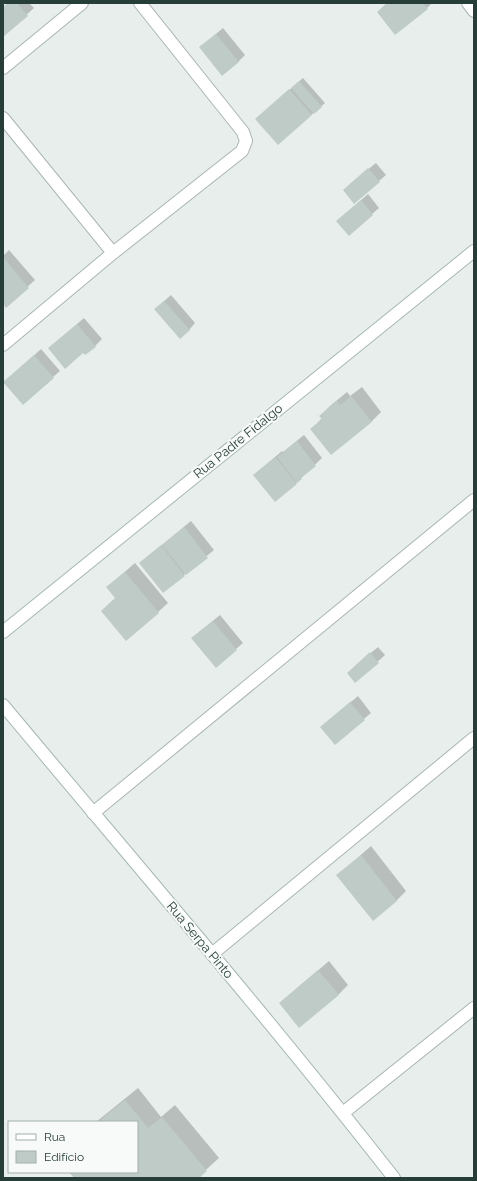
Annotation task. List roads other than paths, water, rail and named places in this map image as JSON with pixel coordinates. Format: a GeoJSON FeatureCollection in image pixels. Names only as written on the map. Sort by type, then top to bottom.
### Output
{"type":"FeatureCollection","features":[{"type":"Feature","properties":{"kind":"street"},"geometry":{"type":"LineString","coordinates":[[3,68],[82,3]]}},
{"type":"Feature","properties":{"kind":"street"},"geometry":{"type":"LineString","coordinates":[[3,345],[113,253],[242,151],[246,141],[243,132],[140,3]]}},
{"type":"Feature","properties":{"kind":"street"},"geometry":{"type":"LineString","coordinates":[[468,3],[474,10]]}},
{"type":"Feature","properties":{"kind":"street"},"geometry":{"type":"LineString","coordinates":[[3,118],[113,253]]}},
{"type":"Feature","properties":{"kind":"street","name":"Rua Padre Fidalgo"},"geometry":{"type":"LineString","coordinates":[[3,632],[474,251]]}},
{"type":"Feature","properties":{"kind":"street"},"geometry":{"type":"LineString","coordinates":[[93,813],[474,500]]}},
{"type":"Feature","properties":{"kind":"street","name":"Rua Serpa Pinto"},"geometry":{"type":"LineString","coordinates":[[3,705],[212,954],[343,1113],[394,1178]]}},
{"type":"Feature","properties":{"kind":"street"},"geometry":{"type":"LineString","coordinates":[[212,954],[474,738]]}},
{"type":"Feature","properties":{"kind":"street"},"geometry":{"type":"LineString","coordinates":[[343,1113],[474,1008]]}}]}
